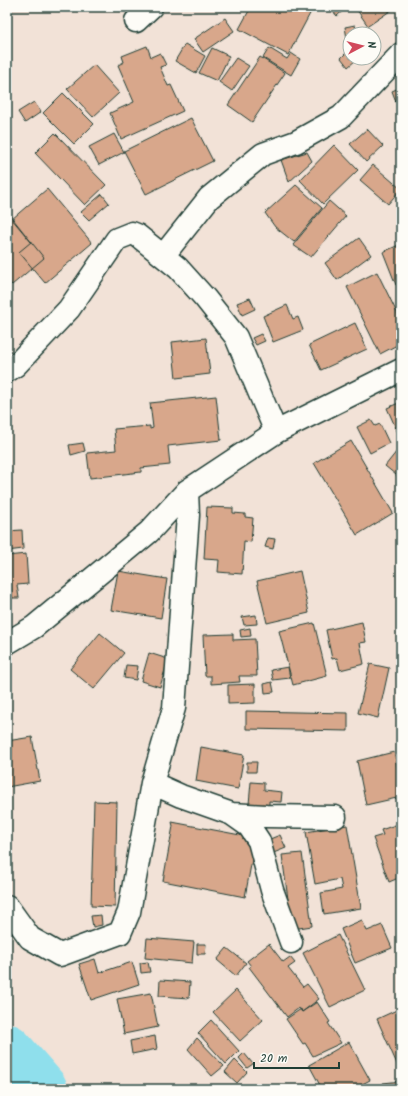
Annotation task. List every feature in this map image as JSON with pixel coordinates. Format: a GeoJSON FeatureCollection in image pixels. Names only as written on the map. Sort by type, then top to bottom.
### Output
{"type":"FeatureCollection","features":[{"type":"Feature","properties":{"kind":"street"},"geometry":{"type":"LineString","coordinates":[[164,256],[209,198],[263,154],[296,142],[341,117],[401,54]]}},
{"type":"Feature","properties":{"kind":"street"},"geometry":{"type":"LineString","coordinates":[[7,371],[16,365],[69,309],[117,238],[132,233],[137,235],[178,268],[205,298],[236,337],[276,432]]}},
{"type":"Feature","properties":{"kind":"street"},"geometry":{"type":"LineString","coordinates":[[7,643],[34,627],[149,532],[187,491],[276,432],[401,370]]}},
{"type":"Feature","properties":{"kind":"street"},"geometry":{"type":"LineString","coordinates":[[7,906],[30,938],[60,955],[120,933],[130,912],[152,783],[174,708],[188,515],[187,491]]}},
{"type":"Feature","properties":{"kind":"street"},"geometry":{"type":"LineString","coordinates":[[152,783],[181,796],[232,814],[249,826],[259,841],[272,890],[291,942]]}},
{"type":"Feature","properties":{"kind":"street"},"geometry":{"type":"LineString","coordinates":[[232,814],[334,817]]}},
{"type":"Feature","properties":{"kind":"building"},"geometry":{"type":"Polygon","coordinates":[[[251,7],[313,8],[288,55],[239,29],[251,7]]]}},
{"type":"Feature","properties":{"kind":"building"},"geometry":{"type":"Polygon","coordinates":[[[347,7],[337,16],[330,8],[347,7]]]}},
{"type":"Feature","properties":{"kind":"building"},"geometry":{"type":"Polygon","coordinates":[[[355,7],[391,7],[393,9],[368,26],[355,7]]]}},
{"type":"Feature","properties":{"kind":"building"},"geometry":{"type":"Polygon","coordinates":[[[225,18],[234,31],[203,52],[194,39],[225,18]]]}},
{"type":"Feature","properties":{"kind":"building"},"geometry":{"type":"Polygon","coordinates":[[[185,44],[205,56],[196,73],[175,61],[185,44]]]}},
{"type":"Feature","properties":{"kind":"building"},"geometry":{"type":"Polygon","coordinates":[[[147,46],[151,57],[160,53],[166,65],[160,67],[168,86],[171,85],[183,111],[121,139],[110,113],[134,102],[118,65],[124,62],[122,56],[147,46]]]}},
{"type":"Feature","properties":{"kind":"building"},"geometry":{"type":"Polygon","coordinates":[[[212,48],[229,56],[217,81],[199,73],[212,48]]]}},
{"type":"Feature","properties":{"kind":"building"},"geometry":{"type":"Polygon","coordinates":[[[269,48],[287,59],[291,53],[300,59],[291,75],[263,58],[269,48]]]}},
{"type":"Feature","properties":{"kind":"building"},"geometry":{"type":"Polygon","coordinates":[[[260,57],[285,73],[252,122],[228,105],[260,57]]]}},
{"type":"Feature","properties":{"kind":"building"},"geometry":{"type":"Polygon","coordinates":[[[236,58],[249,66],[232,91],[219,82],[236,58]]]}},
{"type":"Feature","properties":{"kind":"building"},"geometry":{"type":"Polygon","coordinates":[[[94,65],[119,93],[93,117],[67,89],[94,65]]]}},
{"type":"Feature","properties":{"kind":"building"},"geometry":{"type":"Polygon","coordinates":[[[401,87],[401,115],[392,91],[401,87]]]}},
{"type":"Feature","properties":{"kind":"building"},"geometry":{"type":"Polygon","coordinates":[[[63,93],[94,124],[74,144],[43,113],[63,93]]]}},
{"type":"Feature","properties":{"kind":"building"},"geometry":{"type":"Polygon","coordinates":[[[34,102],[41,112],[25,123],[18,112],[34,102]]]}},
{"type":"Feature","properties":{"kind":"building"},"geometry":{"type":"Polygon","coordinates":[[[191,118],[213,161],[146,194],[124,151],[191,118]]]}},
{"type":"Feature","properties":{"kind":"building"},"geometry":{"type":"Polygon","coordinates":[[[367,129],[383,146],[366,162],[350,144],[367,129]]]}},
{"type":"Feature","properties":{"kind":"building"},"geometry":{"type":"Polygon","coordinates":[[[55,133],[106,185],[85,205],[35,153],[55,133]]]}},
{"type":"Feature","properties":{"kind":"building"},"geometry":{"type":"Polygon","coordinates":[[[114,134],[124,152],[99,165],[89,147],[114,134]]]}},
{"type":"Feature","properties":{"kind":"building"},"geometry":{"type":"Polygon","coordinates":[[[334,145],[358,170],[323,204],[300,180],[334,145]]]}},
{"type":"Feature","properties":{"kind":"building"},"geometry":{"type":"Polygon","coordinates":[[[307,152],[312,161],[289,182],[281,160],[307,152]]]}},
{"type":"Feature","properties":{"kind":"building"},"geometry":{"type":"Polygon","coordinates":[[[373,165],[401,189],[388,204],[360,180],[373,165]]]}},
{"type":"Feature","properties":{"kind":"building"},"geometry":{"type":"Polygon","coordinates":[[[296,185],[322,208],[294,242],[275,227],[265,213],[296,185]]]}},
{"type":"Feature","properties":{"kind":"building"},"geometry":{"type":"Polygon","coordinates":[[[47,189],[92,243],[45,283],[19,252],[31,242],[12,219],[47,189]]]}},
{"type":"Feature","properties":{"kind":"building"},"geometry":{"type":"Polygon","coordinates":[[[102,194],[109,203],[89,220],[81,212],[102,194]]]}},
{"type":"Feature","properties":{"kind":"building"},"geometry":{"type":"Polygon","coordinates":[[[329,201],[346,216],[311,257],[293,245],[329,201]]]}},
{"type":"Feature","properties":{"kind":"building"},"geometry":{"type":"Polygon","coordinates":[[[9,214],[44,258],[12,285],[7,280],[7,216],[9,214]]]}},
{"type":"Feature","properties":{"kind":"building"},"geometry":{"type":"Polygon","coordinates":[[[359,238],[371,255],[337,280],[325,263],[359,238]]]}},
{"type":"Feature","properties":{"kind":"building"},"geometry":{"type":"Polygon","coordinates":[[[401,244],[401,283],[396,285],[383,252],[401,244]]]}},
{"type":"Feature","properties":{"kind":"building"},"geometry":{"type":"Polygon","coordinates":[[[377,272],[401,321],[401,343],[380,354],[347,287],[377,272]]]}},
{"type":"Feature","properties":{"kind":"building"},"geometry":{"type":"Polygon","coordinates":[[[250,298],[255,309],[242,315],[237,303],[250,298]]]}},
{"type":"Feature","properties":{"kind":"building"},"geometry":{"type":"Polygon","coordinates":[[[287,305],[293,319],[298,317],[303,330],[273,342],[263,316],[287,305]]]}},
{"type":"Feature","properties":{"kind":"building"},"geometry":{"type":"Polygon","coordinates":[[[355,323],[367,349],[321,370],[309,345],[355,323]]]}},
{"type":"Feature","properties":{"kind":"building"},"geometry":{"type":"Polygon","coordinates":[[[261,334],[265,341],[256,345],[252,338],[261,334]]]}},
{"type":"Feature","properties":{"kind":"building"},"geometry":{"type":"Polygon","coordinates":[[[206,338],[210,374],[176,378],[172,342],[206,338]]]}},
{"type":"Feature","properties":{"kind":"building"},"geometry":{"type":"Polygon","coordinates":[[[216,396],[221,440],[168,446],[170,465],[141,468],[141,472],[90,478],[87,453],[116,450],[114,429],[150,426],[150,429],[153,428],[150,403],[216,396]]]}},
{"type":"Feature","properties":{"kind":"building"},"geometry":{"type":"Polygon","coordinates":[[[401,402],[401,432],[398,433],[387,408],[401,402]]]}},
{"type":"Feature","properties":{"kind":"building"},"geometry":{"type":"Polygon","coordinates":[[[371,420],[375,426],[380,424],[389,443],[370,453],[357,427],[371,420]]]}},
{"type":"Feature","properties":{"kind":"building"},"geometry":{"type":"Polygon","coordinates":[[[351,441],[393,513],[357,535],[314,463],[351,441]]]}},
{"type":"Feature","properties":{"kind":"building"},"geometry":{"type":"Polygon","coordinates":[[[83,443],[85,451],[71,455],[69,445],[83,443]]]}},
{"type":"Feature","properties":{"kind":"building"},"geometry":{"type":"Polygon","coordinates":[[[401,446],[401,479],[385,466],[401,446]]]}},
{"type":"Feature","properties":{"kind":"building"},"geometry":{"type":"Polygon","coordinates":[[[207,507],[233,508],[233,513],[245,514],[245,517],[253,518],[251,542],[244,541],[242,574],[218,572],[219,560],[204,559],[207,507]]]}},
{"type":"Feature","properties":{"kind":"building"},"geometry":{"type":"Polygon","coordinates":[[[22,530],[23,549],[7,551],[7,531],[22,530]]]}},
{"type":"Feature","properties":{"kind":"building"},"geometry":{"type":"Polygon","coordinates":[[[268,538],[275,539],[273,549],[265,547],[268,538]]]}},
{"type":"Feature","properties":{"kind":"building"},"geometry":{"type":"Polygon","coordinates":[[[26,554],[28,584],[17,585],[19,598],[12,598],[7,556],[26,554]]]}},
{"type":"Feature","properties":{"kind":"building"},"geometry":{"type":"Polygon","coordinates":[[[118,571],[167,579],[161,618],[111,610],[118,571]]]}},
{"type":"Feature","properties":{"kind":"building"},"geometry":{"type":"Polygon","coordinates":[[[300,571],[309,613],[267,623],[257,581],[300,571]]]}},
{"type":"Feature","properties":{"kind":"building"},"geometry":{"type":"Polygon","coordinates":[[[256,615],[257,624],[244,625],[242,617],[256,615]]]}},
{"type":"Feature","properties":{"kind":"building"},"geometry":{"type":"Polygon","coordinates":[[[362,622],[366,642],[360,643],[364,664],[340,670],[337,658],[332,659],[326,630],[362,622]]]}},
{"type":"Feature","properties":{"kind":"building"},"geometry":{"type":"Polygon","coordinates":[[[314,623],[327,676],[293,685],[279,631],[314,623]]]}},
{"type":"Feature","properties":{"kind":"building"},"geometry":{"type":"Polygon","coordinates":[[[250,628],[251,636],[241,637],[240,630],[250,628]]]}},
{"type":"Feature","properties":{"kind":"building"},"geometry":{"type":"Polygon","coordinates":[[[100,633],[124,653],[94,689],[70,669],[100,633]]]}},
{"type":"Feature","properties":{"kind":"building"},"geometry":{"type":"Polygon","coordinates":[[[233,634],[233,640],[255,639],[257,676],[239,676],[240,682],[211,684],[211,676],[205,676],[203,635],[233,634]]]}},
{"type":"Feature","properties":{"kind":"building"},"geometry":{"type":"Polygon","coordinates":[[[149,653],[168,659],[160,687],[141,681],[149,653]]]}},
{"type":"Feature","properties":{"kind":"building"},"geometry":{"type":"Polygon","coordinates":[[[370,664],[389,668],[378,718],[358,713],[370,664]]]}},
{"type":"Feature","properties":{"kind":"building"},"geometry":{"type":"Polygon","coordinates":[[[126,665],[138,666],[136,680],[124,678],[126,665]]]}},
{"type":"Feature","properties":{"kind":"building"},"geometry":{"type":"Polygon","coordinates":[[[288,667],[290,678],[273,680],[271,670],[288,667]]]}},
{"type":"Feature","properties":{"kind":"building"},"geometry":{"type":"Polygon","coordinates":[[[272,682],[274,692],[265,693],[264,684],[272,682]]]}},
{"type":"Feature","properties":{"kind":"building"},"geometry":{"type":"Polygon","coordinates":[[[255,684],[255,703],[228,704],[228,685],[255,684]]]}},
{"type":"Feature","properties":{"kind":"building"},"geometry":{"type":"Polygon","coordinates":[[[246,711],[348,713],[348,731],[246,729],[246,711]]]}},
{"type":"Feature","properties":{"kind":"building"},"geometry":{"type":"Polygon","coordinates":[[[32,737],[40,781],[7,787],[7,741],[32,737]]]}},
{"type":"Feature","properties":{"kind":"building"},"geometry":{"type":"Polygon","coordinates":[[[201,747],[244,755],[238,789],[196,781],[201,747]]]}},
{"type":"Feature","properties":{"kind":"building"},"geometry":{"type":"Polygon","coordinates":[[[394,752],[401,784],[401,797],[366,805],[357,761],[394,752]]]}},
{"type":"Feature","properties":{"kind":"building"},"geometry":{"type":"Polygon","coordinates":[[[247,762],[257,762],[256,772],[247,772],[247,762]]]}},
{"type":"Feature","properties":{"kind":"building"},"geometry":{"type":"Polygon","coordinates":[[[251,782],[264,783],[264,790],[282,792],[281,802],[269,801],[269,806],[249,804],[251,782]]]}},
{"type":"Feature","properties":{"kind":"building"},"geometry":{"type":"Polygon","coordinates":[[[94,801],[117,802],[115,907],[91,906],[94,801]]]}},
{"type":"Feature","properties":{"kind":"building"},"geometry":{"type":"Polygon","coordinates":[[[172,822],[256,838],[245,897],[163,881],[173,826],[172,822]]]}},
{"type":"Feature","properties":{"kind":"building"},"geometry":{"type":"Polygon","coordinates":[[[401,823],[401,877],[389,882],[373,838],[383,835],[381,830],[401,823]]]}},
{"type":"Feature","properties":{"kind":"building"},"geometry":{"type":"Polygon","coordinates":[[[347,825],[361,908],[324,914],[321,893],[342,889],[340,879],[315,884],[306,832],[347,825]]]}},
{"type":"Feature","properties":{"kind":"building"},"geometry":{"type":"Polygon","coordinates":[[[280,835],[286,848],[271,854],[265,841],[280,835]]]}},
{"type":"Feature","properties":{"kind":"building"},"geometry":{"type":"Polygon","coordinates":[[[302,853],[312,926],[292,929],[282,855],[302,853]]]}},
{"type":"Feature","properties":{"kind":"building"},"geometry":{"type":"Polygon","coordinates":[[[101,915],[102,925],[93,927],[91,916],[101,915]]]}},
{"type":"Feature","properties":{"kind":"building"},"geometry":{"type":"Polygon","coordinates":[[[362,920],[367,931],[382,925],[392,948],[355,963],[341,929],[362,920]]]}},
{"type":"Feature","properties":{"kind":"building"},"geometry":{"type":"Polygon","coordinates":[[[338,935],[365,990],[330,1007],[303,953],[338,935]]]}},
{"type":"Feature","properties":{"kind":"building"},"geometry":{"type":"Polygon","coordinates":[[[147,938],[194,942],[192,963],[145,958],[147,938]]]}},
{"type":"Feature","properties":{"kind":"building"},"geometry":{"type":"Polygon","coordinates":[[[197,944],[206,944],[205,954],[197,954],[197,944]]]}},
{"type":"Feature","properties":{"kind":"building"},"geometry":{"type":"Polygon","coordinates":[[[269,944],[283,962],[290,957],[295,963],[288,968],[303,987],[307,984],[319,999],[302,1012],[299,1008],[287,1017],[249,967],[251,966],[247,961],[269,944]]]}},
{"type":"Feature","properties":{"kind":"building"},"geometry":{"type":"Polygon","coordinates":[[[227,948],[246,963],[236,976],[217,960],[227,948]]]}},
{"type":"Feature","properties":{"kind":"building"},"geometry":{"type":"Polygon","coordinates":[[[95,959],[99,973],[132,962],[139,984],[91,1000],[79,964],[95,959]]]}},
{"type":"Feature","properties":{"kind":"building"},"geometry":{"type":"Polygon","coordinates":[[[148,962],[150,972],[141,973],[140,963],[148,962]]]}},
{"type":"Feature","properties":{"kind":"building"},"geometry":{"type":"Polygon","coordinates":[[[160,980],[190,982],[189,998],[159,996],[160,980]]]}},
{"type":"Feature","properties":{"kind":"building"},"geometry":{"type":"Polygon","coordinates":[[[236,990],[263,1020],[240,1041],[213,1012],[236,990]]]}},
{"type":"Feature","properties":{"kind":"building"},"geometry":{"type":"Polygon","coordinates":[[[151,993],[158,1027],[124,1034],[117,999],[151,993]]]}},
{"type":"Feature","properties":{"kind":"building"},"geometry":{"type":"Polygon","coordinates":[[[317,1002],[341,1043],[313,1056],[305,1043],[303,1044],[286,1019],[301,1009],[302,1012],[317,1002]]]}},
{"type":"Feature","properties":{"kind":"building"},"geometry":{"type":"Polygon","coordinates":[[[401,1008],[401,1073],[377,1019],[401,1008]]]}},
{"type":"Feature","properties":{"kind":"building"},"geometry":{"type":"Polygon","coordinates":[[[211,1020],[239,1051],[226,1064],[198,1033],[211,1020]]]}},
{"type":"Feature","properties":{"kind":"building"},"geometry":{"type":"Polygon","coordinates":[[[155,1036],[157,1049],[132,1054],[130,1041],[155,1036]]]}},
{"type":"Feature","properties":{"kind":"building"},"geometry":{"type":"Polygon","coordinates":[[[197,1038],[224,1066],[212,1076],[188,1049],[197,1038]]]}},
{"type":"Feature","properties":{"kind":"building"},"geometry":{"type":"Polygon","coordinates":[[[349,1042],[370,1080],[353,1089],[322,1089],[309,1065],[349,1042]]]}},
{"type":"Feature","properties":{"kind":"building"},"geometry":{"type":"Polygon","coordinates":[[[244,1053],[253,1064],[247,1068],[239,1058],[244,1053]]]}},
{"type":"Feature","properties":{"kind":"building"},"geometry":{"type":"Polygon","coordinates":[[[235,1060],[247,1072],[237,1083],[225,1072],[235,1060]]]}},
{"type":"Feature","properties":{"kind":"building"},"geometry":{"type":"Polygon","coordinates":[[[401,1081],[401,1089],[384,1089],[383,1083],[401,1081]]]}},
{"type":"Feature","properties":{"kind":"waterway"},"geometry":{"type":"LineString","coordinates":[[7,1049],[42,1089]]}}]}
